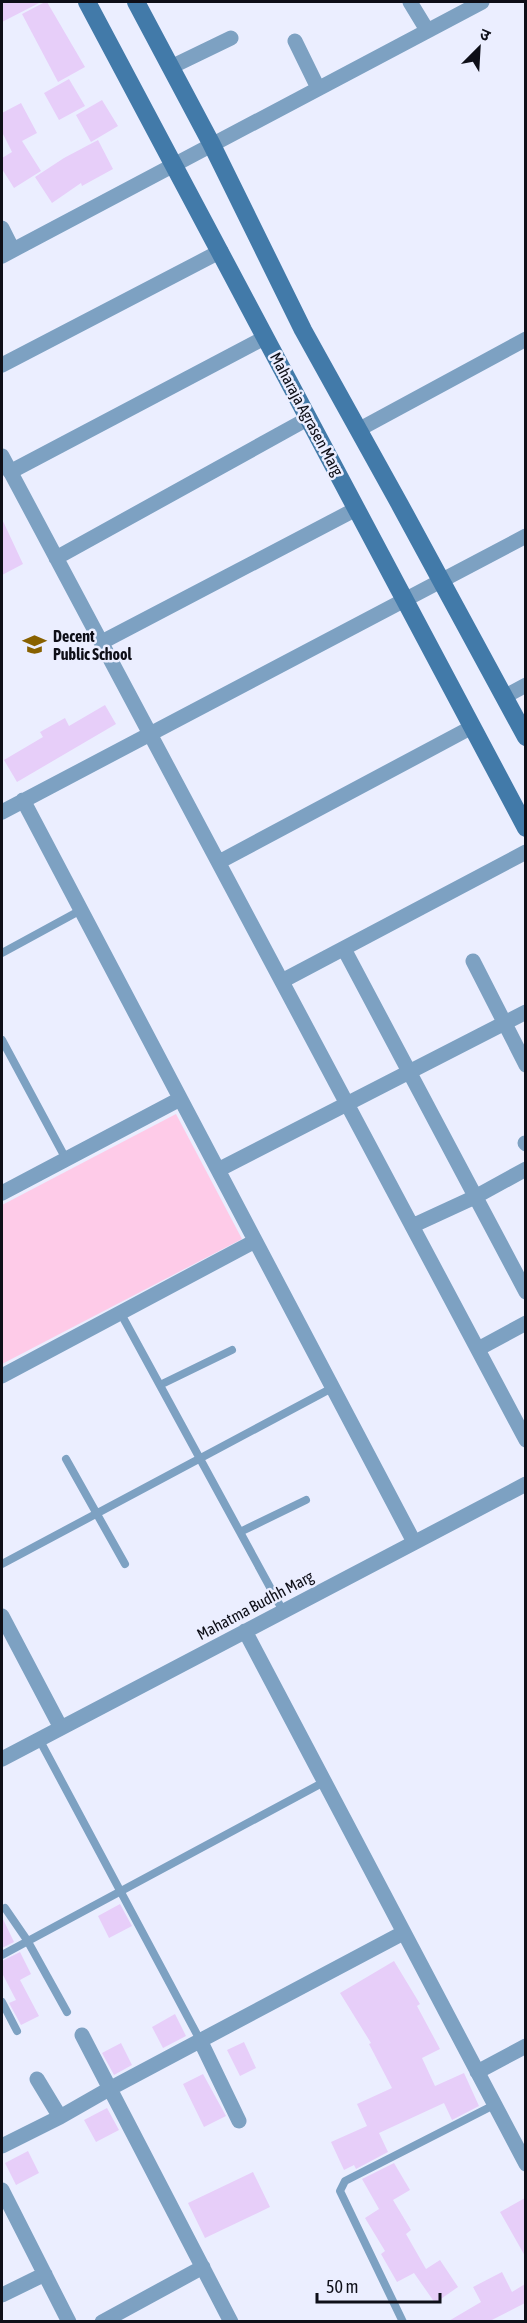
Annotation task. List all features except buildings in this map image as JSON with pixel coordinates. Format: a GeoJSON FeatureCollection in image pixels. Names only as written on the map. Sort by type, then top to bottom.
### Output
{"type":"FeatureCollection","features":[{"type":"Feature","properties":{"kind":"street","name":"Maharaja Agrasen Marg"},"geometry":{"type":"LineString","coordinates":[[87,2],[525,828]]}},
{"type":"Feature","properties":{"kind":"street"},"geometry":{"type":"LineString","coordinates":[[136,2],[211,143],[303,330],[525,737]]}},
{"type":"Feature","properties":{"kind":"street"},"geometry":{"type":"LineString","coordinates":[[410,2],[427,30]]}},
{"type":"Feature","properties":{"kind":"street"},"geometry":{"type":"LineString","coordinates":[[8,252],[482,2]]}},
{"type":"Feature","properties":{"kind":"street"},"geometry":{"type":"LineString","coordinates":[[171,67],[231,38]]}},
{"type":"Feature","properties":{"kind":"street"},"geometry":{"type":"LineString","coordinates":[[295,41],[318,88]]}},
{"type":"Feature","properties":{"kind":"street"},"geometry":{"type":"LineString","coordinates":[[2,228],[13,250],[8,252]]}},
{"type":"Feature","properties":{"kind":"street"},"geometry":{"type":"LineString","coordinates":[[2,365],[221,251]]}},
{"type":"Feature","properties":{"kind":"street"},"geometry":{"type":"LineString","coordinates":[[10,472],[266,337]]}},
{"type":"Feature","properties":{"kind":"street"},"geometry":{"type":"LineString","coordinates":[[358,430],[525,339]]}},
{"type":"Feature","properties":{"kind":"street"},"geometry":{"type":"LineString","coordinates":[[57,558],[309,418]]}},
{"type":"Feature","properties":{"kind":"street"},"geometry":{"type":"LineString","coordinates":[[2,456],[525,1440]]}},
{"type":"Feature","properties":{"kind":"street"},"geometry":{"type":"LineString","coordinates":[[102,642],[356,509]]}},
{"type":"Feature","properties":{"kind":"street"},"geometry":{"type":"LineString","coordinates":[[2,812],[525,536]]}},
{"type":"Feature","properties":{"kind":"street"},"geometry":{"type":"LineString","coordinates":[[504,697],[525,685]]}},
{"type":"Feature","properties":{"kind":"street"},"geometry":{"type":"LineString","coordinates":[[219,862],[472,727]]}},
{"type":"Feature","properties":{"kind":"street"},"geometry":{"type":"LineString","coordinates":[[23,800],[414,1542]]}},
{"type":"Feature","properties":{"kind":"street"},"geometry":{"type":"LineString","coordinates":[[282,981],[525,852]]}},
{"type":"Feature","properties":{"kind":"street"},"geometry":{"type":"LineString","coordinates":[[344,950],[525,1292]]}},
{"type":"Feature","properties":{"kind":"street"},"geometry":{"type":"LineString","coordinates":[[473,961],[525,1065]]}},
{"type":"Feature","properties":{"kind":"street"},"geometry":{"type":"LineString","coordinates":[[218,1170],[525,1012]]}},
{"type":"Feature","properties":{"kind":"street"},"geometry":{"type":"LineString","coordinates":[[2,1193],[180,1099]]}},
{"type":"Feature","properties":{"kind":"street"},"geometry":{"type":"LineString","coordinates":[[412,1226],[475,1197],[525,1169]]}},
{"type":"Feature","properties":{"kind":"street"},"geometry":{"type":"LineString","coordinates":[[2,1376],[255,1241]]}},
{"type":"Feature","properties":{"kind":"street"},"geometry":{"type":"LineString","coordinates":[[478,1349],[525,1323]]}},
{"type":"Feature","properties":{"kind":"street","name":"Mahatma Budhh Marg"},"geometry":{"type":"LineString","coordinates":[[2,1759],[525,1484]]}},
{"type":"Feature","properties":{"kind":"street"},"geometry":{"type":"LineString","coordinates":[[2,1616],[61,1728]]}},
{"type":"Feature","properties":{"kind":"street"},"geometry":{"type":"LineString","coordinates":[[244,1631],[494,2104],[521,2144],[525,2164]]}},
{"type":"Feature","properties":{"kind":"street"},"geometry":{"type":"LineString","coordinates":[[2,2146],[404,1933]]}},
{"type":"Feature","properties":{"kind":"street"},"geometry":{"type":"LineString","coordinates":[[82,2035],[231,2322]]}},
{"type":"Feature","properties":{"kind":"street"},"geometry":{"type":"LineString","coordinates":[[200,2040],[239,2121]]}},
{"type":"Feature","properties":{"kind":"street"},"geometry":{"type":"LineString","coordinates":[[477,2072],[525,2046]]}},
{"type":"Feature","properties":{"kind":"street"},"geometry":{"type":"LineString","coordinates":[[37,2079],[60,2117]]}},
{"type":"Feature","properties":{"kind":"street"},"geometry":{"type":"LineString","coordinates":[[2,2190],[69,2322]]}},
{"type":"Feature","properties":{"kind":"street"},"geometry":{"type":"LineString","coordinates":[[102,2322],[203,2267]]}},
{"type":"Feature","properties":{"kind":"street"},"geometry":{"type":"LineString","coordinates":[[2,2295],[45,2274]]}},
{"type":"Feature","properties":{"kind":"lane"},"geometry":{"type":"LineString","coordinates":[[2,952],[81,910]]}},
{"type":"Feature","properties":{"kind":"lane"},"geometry":{"type":"LineString","coordinates":[[2,1040],[66,1159]]}},
{"type":"Feature","properties":{"kind":"lane"},"geometry":{"type":"LineString","coordinates":[[120,1312],[284,1611]]}},
{"type":"Feature","properties":{"kind":"lane"},"geometry":{"type":"LineString","coordinates":[[160,1385],[232,1350]]}},
{"type":"Feature","properties":{"kind":"lane"},"geometry":{"type":"LineString","coordinates":[[2,1564],[332,1388]]}},
{"type":"Feature","properties":{"kind":"lane"},"geometry":{"type":"LineString","coordinates":[[66,1459],[125,1564]]}},
{"type":"Feature","properties":{"kind":"lane"},"geometry":{"type":"LineString","coordinates":[[240,1532],[306,1500]]}},
{"type":"Feature","properties":{"kind":"lane"},"geometry":{"type":"LineString","coordinates":[[39,1739],[200,2040]]}},
{"type":"Feature","properties":{"kind":"lane"},"geometry":{"type":"LineString","coordinates":[[2,1955],[324,1782]]}},
{"type":"Feature","properties":{"kind":"lane"},"geometry":{"type":"LineString","coordinates":[[5,1908],[27,1940],[67,2012]]}},
{"type":"Feature","properties":{"kind":"lane"},"geometry":{"type":"LineString","coordinates":[[2,2002],[17,2031]]}},
{"type":"Feature","properties":{"kind":"lane"},"geometry":{"type":"LineString","coordinates":[[403,2322],[339,2191],[341,2186],[345,2181],[494,2104]]}},
{"type":"Feature","properties":{"kind":"shaded area"},"geometry":{"type":"Polygon","coordinates":[[[176,1114],[242,1239],[2,1364],[2,1205],[176,1114]]]}},
{"type":"Feature","properties":{"kind":"place","name":"Decent Public School"},"geometry":{"type":"Point","coordinates":[35,645]}}]}
